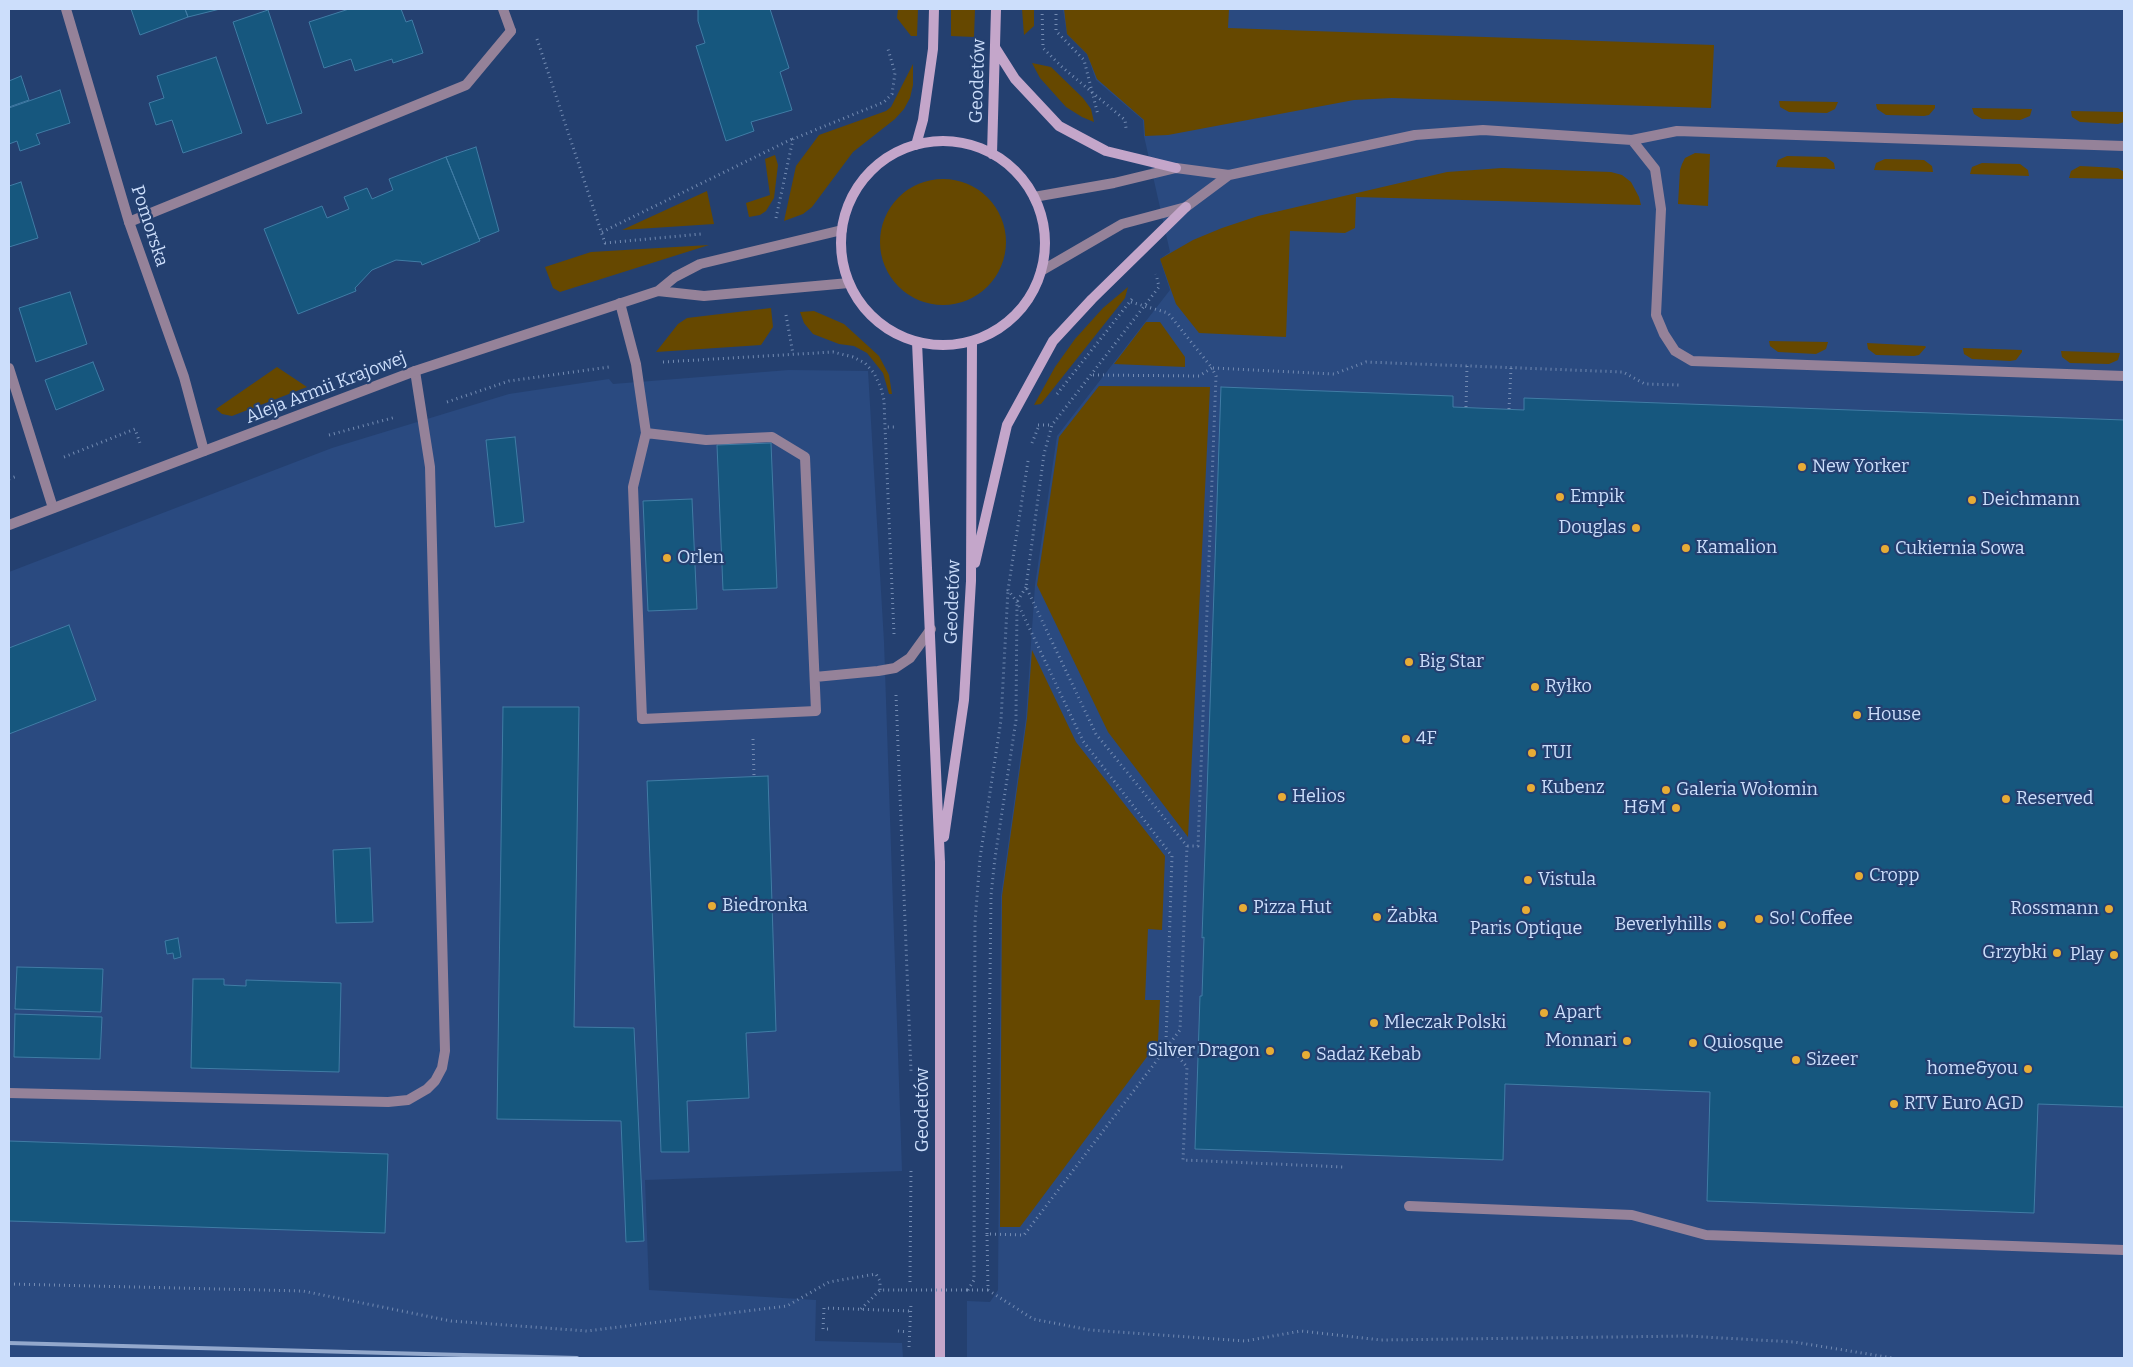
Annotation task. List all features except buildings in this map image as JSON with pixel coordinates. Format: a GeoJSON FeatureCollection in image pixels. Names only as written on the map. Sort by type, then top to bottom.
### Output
{"type":"FeatureCollection","features":[{"type":"Feature","properties":{"kind":"main road"},"geometry":{"type":"LineString","coordinates":[[916,145],[923,120],[933,49],[934,9]]}},
{"type":"Feature","properties":{"kind":"main road","name":"Geodetów"},"geometry":{"type":"LineString","coordinates":[[992,154],[996,9]]}},
{"type":"Feature","properties":{"kind":"main road"},"geometry":{"type":"LineString","coordinates":[[996,49],[1015,79],[1059,126],[1106,151],[1176,168]]}},
{"type":"Feature","properties":{"kind":"main road"},"geometry":{"type":"LineString","coordinates":[[935,141],[955,142],[974,146],[992,154],[1009,165],[1023,179],[1034,197],[1041,214],[1044,252],[1041,271],[1031,295],[1016,315],[995,331],[972,341],[945,345],[917,342],[900,336],[884,326],[864,306],[849,283],[842,257],[842,230],[845,214],[852,197],[866,176],[885,159],[900,150],[916,145],[935,141]]}},
{"type":"Feature","properties":{"kind":"main road"},"geometry":{"type":"LineString","coordinates":[[971,581],[1007,425],[1053,341],[1092,299],[1186,207]]}},
{"type":"Feature","properties":{"kind":"main road","name":"Geodetów"},"geometry":{"type":"LineString","coordinates":[[940,862],[964,700],[971,581],[972,341]]}},
{"type":"Feature","properties":{"kind":"main road","name":"Geodetów"},"geometry":{"type":"LineString","coordinates":[[917,342],[940,862],[940,1358]]}},
{"type":"Feature","properties":{"kind":"street","name":"Pomorska"},"geometry":{"type":"LineString","coordinates":[[66,9],[129,222],[184,377],[204,452]]}},
{"type":"Feature","properties":{"kind":"street"},"geometry":{"type":"LineString","coordinates":[[129,222],[466,85],[511,31],[503,9]]}},
{"type":"Feature","properties":{"kind":"street"},"geometry":{"type":"LineString","coordinates":[[1034,197],[1114,183],[1176,168],[1229,175],[1415,135],[1483,130],[1632,140],[1677,131],[2124,146]]}},
{"type":"Feature","properties":{"kind":"street"},"geometry":{"type":"LineString","coordinates":[[1632,140],[1655,169],[1661,209],[1656,315],[1664,334],[1675,351],[1692,362],[2124,376]]}},
{"type":"Feature","properties":{"kind":"street"},"geometry":{"type":"LineString","coordinates":[[1041,271],[1122,224],[1186,207],[1229,175]]}},
{"type":"Feature","properties":{"kind":"street","name":"Aleja Armii Krajowej"},"geometry":{"type":"LineString","coordinates":[[9,525],[415,371],[658,291],[675,277],[700,264],[842,230]]}},
{"type":"Feature","properties":{"kind":"street","name":"Aleja Armii Krajowej"},"geometry":{"type":"LineString","coordinates":[[658,291],[704,296],[849,283]]}},
{"type":"Feature","properties":{"kind":"street"},"geometry":{"type":"LineString","coordinates":[[620,303],[636,364],[646,433],[633,488],[642,719],[816,711],[805,457],[772,437],[706,440],[646,433]]}},
{"type":"Feature","properties":{"kind":"street"},"geometry":{"type":"LineString","coordinates":[[9,368],[53,508]]}},
{"type":"Feature","properties":{"kind":"street"},"geometry":{"type":"LineString","coordinates":[[9,1094],[388,1102],[408,1100],[427,1089],[435,1081],[442,1068],[445,1041],[430,467],[415,371]]}},
{"type":"Feature","properties":{"kind":"street"},"geometry":{"type":"LineString","coordinates":[[815,677],[878,672],[895,668],[910,658],[931,630]]}},
{"type":"Feature","properties":{"kind":"street"},"geometry":{"type":"LineString","coordinates":[[1409,1206],[1632,1215],[1706,1235],[2124,1250]]}},
{"type":"Feature","properties":{"kind":"path"},"geometry":{"type":"LineString","coordinates":[[1056,9],[1056,31],[1084,60],[1106,151]]}},
{"type":"Feature","properties":{"kind":"path"},"geometry":{"type":"LineString","coordinates":[[535,32],[605,242],[704,234]]}},
{"type":"Feature","properties":{"kind":"path"},"geometry":{"type":"LineString","coordinates":[[602,232],[793,138],[884,102],[892,94],[894,73],[888,49]]}},
{"type":"Feature","properties":{"kind":"path"},"geometry":{"type":"LineString","coordinates":[[773,248],[768,224],[776,222],[793,138]]}},
{"type":"Feature","properties":{"kind":"path"},"geometry":{"type":"LineString","coordinates":[[988,1290],[987,1234],[992,895],[995,858],[1016,720],[1017,602],[1026,587],[1044,454],[1052,425],[1159,287],[1149,245]]}},
{"type":"Feature","properties":{"kind":"path"},"geometry":{"type":"LineString","coordinates":[[1054,397],[1131,302],[1136,290],[1131,261]]}},
{"type":"Feature","properties":{"kind":"path"},"geometry":{"type":"LineString","coordinates":[[781,290],[793,354]]}},
{"type":"Feature","properties":{"kind":"path"},"geometry":{"type":"LineString","coordinates":[[1131,302],[1168,313],[1212,368],[1216,376],[1198,846],[1187,846]]}},
{"type":"Feature","properties":{"kind":"path"},"geometry":{"type":"LineString","coordinates":[[323,437],[422,411],[509,381],[636,364],[833,352],[853,357],[865,363],[874,373],[884,400],[885,427]]}},
{"type":"Feature","properties":{"kind":"path"},"geometry":{"type":"LineString","coordinates":[[1092,375],[1199,376],[1212,368],[1334,374],[1366,362],[1623,372],[1646,384],[1684,386]]}},
{"type":"Feature","properties":{"kind":"path"},"geometry":{"type":"LineString","coordinates":[[1466,407],[1467,366]]}},
{"type":"Feature","properties":{"kind":"path"},"geometry":{"type":"LineString","coordinates":[[1509,409],[1511,368]]}},
{"type":"Feature","properties":{"kind":"path"},"geometry":{"type":"LineString","coordinates":[[1030,448],[1042,418]]}},
{"type":"Feature","properties":{"kind":"path"},"geometry":{"type":"LineString","coordinates":[[9,479],[134,429]]}},
{"type":"Feature","properties":{"kind":"path"},"geometry":{"type":"LineString","coordinates":[[967,1290],[974,1280],[975,922],[980,858],[1001,720],[1008,590],[1029,458]]}},
{"type":"Feature","properties":{"kind":"path"},"geometry":{"type":"LineString","coordinates":[[987,1234],[1024,1235],[1180,1030],[1187,846],[1096,734],[1026,587]]}},
{"type":"Feature","properties":{"kind":"path"},"geometry":{"type":"LineString","coordinates":[[1008,590],[1017,602],[1083,740],[1172,856],[1166,1042],[1187,1067],[1183,1160],[1344,1167]]}},
{"type":"Feature","properties":{"kind":"path"},"geometry":{"type":"LineString","coordinates":[[752,714],[754,776]]}},
{"type":"Feature","properties":{"kind":"path"},"geometry":{"type":"LineString","coordinates":[[901,862],[911,1078]]}},
{"type":"Feature","properties":{"kind":"path"},"geometry":{"type":"LineString","coordinates":[[910,1282],[911,1165]]}},
{"type":"Feature","properties":{"kind":"path"},"geometry":{"type":"LineString","coordinates":[[9,1284],[303,1291],[451,1321],[587,1331],[787,1306],[828,1282],[876,1274],[880,1281],[880,1290],[861,1310]]}},
{"type":"Feature","properties":{"kind":"path"},"geometry":{"type":"LineString","coordinates":[[880,1290],[988,1290],[1033,1318],[1090,1330],[1245,1341],[1301,1331],[1380,1340],[1687,1336],[1794,1342],[1893,1358]]}},
{"type":"Feature","properties":{"kind":"path"},"geometry":{"type":"LineString","coordinates":[[908,1347],[911,1303]]}},
{"type":"Feature","properties":{"kind":"path"},"geometry":{"type":"LineString","coordinates":[[828,1329],[823,1329],[824,1308],[910,1311]]}},
{"type":"Feature","properties":{"kind":"path"},"geometry":{"type":"LineString","coordinates":[[898,1331],[908,1332]]}},
{"type":"Feature","properties":{"kind":"shaded area"},"geometry":{"type":"Polygon","coordinates":[[[898,9],[918,9],[917,36],[911,36],[897,18],[898,9]]]}},
{"type":"Feature","properties":{"kind":"shaded area"},"geometry":{"type":"Polygon","coordinates":[[[951,9],[975,9],[974,37],[951,36],[951,9]]]}},
{"type":"Feature","properties":{"kind":"shaded area"},"geometry":{"type":"Polygon","coordinates":[[[1022,9],[1034,9],[1034,26],[1024,35],[1022,9]]]}},
{"type":"Feature","properties":{"kind":"shaded area"},"geometry":{"type":"Polygon","coordinates":[[[1063,9],[2124,9],[2124,1358],[967,1358],[967,1301],[990,1302],[998,1290],[1001,896],[1026,718],[1035,585],[1057,436],[1170,290],[1160,259],[1170,252],[1144,136],[1143,120],[1096,80],[1087,54],[1067,34],[1063,9]]]}},
{"type":"Feature","properties":{"kind":"shaded area"},"geometry":{"type":"Polygon","coordinates":[[[1064,9],[1229,9],[1228,28],[1714,45],[1711,108],[1392,98],[1354,100],[1168,135],[1145,136],[1144,120],[1097,79],[1087,54],[1067,34],[1064,9]]]}},
{"type":"Feature","properties":{"kind":"shaded area"},"geometry":{"type":"Polygon","coordinates":[[[1032,63],[1051,67],[1083,98],[1091,109],[1094,122],[1066,107],[1040,78],[1032,63]]]}},
{"type":"Feature","properties":{"kind":"shaded area"},"geometry":{"type":"Polygon","coordinates":[[[913,64],[913,85],[910,98],[904,109],[895,119],[853,152],[812,207],[803,214],[784,221],[796,166],[819,135],[886,111],[891,107],[913,64]]]}},
{"type":"Feature","properties":{"kind":"shaded area"},"geometry":{"type":"Polygon","coordinates":[[[1779,101],[1838,102],[1835,109],[1827,113],[1789,112],[1780,107],[1779,101]]]}},
{"type":"Feature","properties":{"kind":"shaded area"},"geometry":{"type":"Polygon","coordinates":[[[1876,104],[1935,105],[1935,108],[1929,115],[1924,116],[1886,115],[1877,109],[1876,104]]]}},
{"type":"Feature","properties":{"kind":"shaded area"},"geometry":{"type":"Polygon","coordinates":[[[1972,108],[2032,109],[2030,116],[2020,120],[1982,119],[1974,114],[1972,108]]]}},
{"type":"Feature","properties":{"kind":"shaded area"},"geometry":{"type":"Polygon","coordinates":[[[2071,111],[2124,112],[2124,122],[2118,124],[2080,122],[2072,117],[2071,111]]]}},
{"type":"Feature","properties":{"kind":"shaded area"},"geometry":{"type":"Polygon","coordinates":[[[1695,153],[1710,154],[1708,206],[1678,204],[1682,164],[1685,158],[1695,153]]]}},
{"type":"Feature","properties":{"kind":"shaded area"},"geometry":{"type":"Polygon","coordinates":[[[775,155],[778,165],[774,198],[766,211],[760,215],[749,217],[746,203],[770,195],[765,159],[775,155]]]}},
{"type":"Feature","properties":{"kind":"shaded area"},"geometry":{"type":"Polygon","coordinates":[[[1787,156],[1826,157],[1834,163],[1835,169],[1776,167],[1778,160],[1787,156]]]}},
{"type":"Feature","properties":{"kind":"shaded area"},"geometry":{"type":"Polygon","coordinates":[[[1885,159],[1924,160],[1932,166],[1933,172],[1874,170],[1876,163],[1885,159]]]}},
{"type":"Feature","properties":{"kind":"shaded area"},"geometry":{"type":"Polygon","coordinates":[[[1982,163],[2020,164],[2028,170],[2029,176],[1970,174],[1972,167],[1982,163]]]}},
{"type":"Feature","properties":{"kind":"shaded area"},"geometry":{"type":"Polygon","coordinates":[[[2080,166],[2118,168],[2124,172],[2124,179],[2069,178],[2071,171],[2080,166]]]}},
{"type":"Feature","properties":{"kind":"shaded area"},"geometry":{"type":"Polygon","coordinates":[[[1502,168],[1611,172],[1622,175],[1631,182],[1641,205],[1356,197],[1355,228],[1345,233],[1290,231],[1286,337],[1199,333],[1176,304],[1160,259],[1193,240],[1258,216],[1447,172],[1502,168]]]}},
{"type":"Feature","properties":{"kind":"shaded area"},"geometry":{"type":"Polygon","coordinates":[[[943,179],[967,183],[988,197],[1002,218],[1006,242],[1002,266],[988,287],[967,301],[943,305],[919,301],[898,287],[884,266],[880,242],[884,218],[898,197],[919,183],[943,179]]]}},
{"type":"Feature","properties":{"kind":"shaded area"},"geometry":{"type":"Polygon","coordinates":[[[707,191],[714,224],[622,230],[707,191]]]}},
{"type":"Feature","properties":{"kind":"shaded area"},"geometry":{"type":"Polygon","coordinates":[[[709,245],[560,292],[553,288],[545,267],[591,252],[709,245]]]}},
{"type":"Feature","properties":{"kind":"shaded area"},"geometry":{"type":"Polygon","coordinates":[[[1128,287],[1125,298],[1041,404],[1034,405],[1055,367],[1075,339],[1103,308],[1128,287]]]}},
{"type":"Feature","properties":{"kind":"shaded area"},"geometry":{"type":"Polygon","coordinates":[[[771,308],[773,327],[761,345],[656,352],[678,324],[687,318],[771,308]]]}},
{"type":"Feature","properties":{"kind":"shaded area"},"geometry":{"type":"Polygon","coordinates":[[[814,311],[844,324],[879,356],[889,375],[892,394],[889,394],[883,373],[867,353],[854,346],[839,344],[813,334],[804,323],[800,312],[814,311]]]}},
{"type":"Feature","properties":{"kind":"shaded area"},"geometry":{"type":"Polygon","coordinates":[[[1146,322],[1160,322],[1185,357],[1185,367],[1114,364],[1146,322]]]}},
{"type":"Feature","properties":{"kind":"shaded area"},"geometry":{"type":"Polygon","coordinates":[[[1769,341],[1828,342],[1826,349],[1816,354],[1778,352],[1770,346],[1769,341]]]}},
{"type":"Feature","properties":{"kind":"shaded area"},"geometry":{"type":"Polygon","coordinates":[[[1867,343],[1926,347],[1919,355],[1914,356],[1876,355],[1868,349],[1867,343]]]}},
{"type":"Feature","properties":{"kind":"shaded area"},"geometry":{"type":"Polygon","coordinates":[[[1963,348],[2022,350],[2022,352],[2016,360],[2010,361],[1972,359],[1964,354],[1963,348]]]}},
{"type":"Feature","properties":{"kind":"shaded area"},"geometry":{"type":"Polygon","coordinates":[[[2061,351],[2120,353],[2118,360],[2109,364],[2070,363],[2062,357],[2061,351]]]}},
{"type":"Feature","properties":{"kind":"shaded area"},"geometry":{"type":"Polygon","coordinates":[[[277,367],[307,387],[232,416],[222,414],[216,409],[277,367]]]}},
{"type":"Feature","properties":{"kind":"shaded area"},"geometry":{"type":"Polygon","coordinates":[[[789,370],[868,371],[884,642],[902,1171],[645,1180],[649,1290],[816,1300],[815,1341],[902,1343],[903,1358],[9,1358],[9,572],[332,448],[509,394],[609,379],[613,384],[789,370]]]}},
{"type":"Feature","properties":{"kind":"shaded area"},"geometry":{"type":"Polygon","coordinates":[[[1099,386],[1210,387],[1188,837],[1108,732],[1037,585],[1059,437],[1099,386]]]}},
{"type":"Feature","properties":{"kind":"shaded area"},"geometry":{"type":"Polygon","coordinates":[[[1032,650],[1076,742],[1165,856],[1162,930],[1148,929],[1145,1000],[1160,1000],[1158,1042],[1020,1227],[1000,1227],[1002,896],[1027,718],[1032,650]]]}},
{"type":"Feature","properties":{"kind":"railway"},"geometry":{"type":"LineString","coordinates":[[9,1343],[577,1358]]}},
{"type":"Feature","properties":{"kind":"place","name":"New Yorker"},"geometry":{"type":"Point","coordinates":[1802,467]}},
{"type":"Feature","properties":{"kind":"place","name":"Empik"},"geometry":{"type":"Point","coordinates":[1560,497]}},
{"type":"Feature","properties":{"kind":"place","name":"Deichmann"},"geometry":{"type":"Point","coordinates":[1972,500]}},
{"type":"Feature","properties":{"kind":"place","name":"Douglas"},"geometry":{"type":"Point","coordinates":[1636,528]}},
{"type":"Feature","properties":{"kind":"place","name":"Kamalion"},"geometry":{"type":"Point","coordinates":[1686,548]}},
{"type":"Feature","properties":{"kind":"place","name":"Cukiernia Sowa"},"geometry":{"type":"Point","coordinates":[1885,549]}},
{"type":"Feature","properties":{"kind":"place","name":"Orlen"},"geometry":{"type":"Point","coordinates":[667,558]}},
{"type":"Feature","properties":{"kind":"place","name":"Big Star"},"geometry":{"type":"Point","coordinates":[1409,662]}},
{"type":"Feature","properties":{"kind":"place","name":"Ryłko"},"geometry":{"type":"Point","coordinates":[1535,687]}},
{"type":"Feature","properties":{"kind":"place","name":"House"},"geometry":{"type":"Point","coordinates":[1857,715]}},
{"type":"Feature","properties":{"kind":"place","name":"4F"},"geometry":{"type":"Point","coordinates":[1406,739]}},
{"type":"Feature","properties":{"kind":"place","name":"TUI"},"geometry":{"type":"Point","coordinates":[1532,753]}},
{"type":"Feature","properties":{"kind":"place","name":"Kubenz"},"geometry":{"type":"Point","coordinates":[1531,788]}},
{"type":"Feature","properties":{"kind":"place","name":"Galeria Wołomin"},"geometry":{"type":"Point","coordinates":[1666,790]}},
{"type":"Feature","properties":{"kind":"place","name":"Helios"},"geometry":{"type":"Point","coordinates":[1282,797]}},
{"type":"Feature","properties":{"kind":"place","name":"Reserved"},"geometry":{"type":"Point","coordinates":[2006,799]}},
{"type":"Feature","properties":{"kind":"place","name":"H&M"},"geometry":{"type":"Point","coordinates":[1676,808]}},
{"type":"Feature","properties":{"kind":"place","name":"Cropp"},"geometry":{"type":"Point","coordinates":[1859,876]}},
{"type":"Feature","properties":{"kind":"place","name":"Vistula"},"geometry":{"type":"Point","coordinates":[1528,880]}},
{"type":"Feature","properties":{"kind":"place","name":"Biedronka"},"geometry":{"type":"Point","coordinates":[712,906]}},
{"type":"Feature","properties":{"kind":"place","name":"Pizza Hut"},"geometry":{"type":"Point","coordinates":[1243,908]}},
{"type":"Feature","properties":{"kind":"place","name":"Rossmann"},"geometry":{"type":"Point","coordinates":[2109,909]}},
{"type":"Feature","properties":{"kind":"place","name":"Paris Optique"},"geometry":{"type":"Point","coordinates":[1526,910]}},
{"type":"Feature","properties":{"kind":"place","name":"Żabka"},"geometry":{"type":"Point","coordinates":[1377,917]}},
{"type":"Feature","properties":{"kind":"place","name":"So! Coffee"},"geometry":{"type":"Point","coordinates":[1759,919]}},
{"type":"Feature","properties":{"kind":"place","name":"Beverlyhills"},"geometry":{"type":"Point","coordinates":[1722,925]}},
{"type":"Feature","properties":{"kind":"place","name":"Grzybki"},"geometry":{"type":"Point","coordinates":[2057,953]}},
{"type":"Feature","properties":{"kind":"place","name":"Play"},"geometry":{"type":"Point","coordinates":[2114,955]}},
{"type":"Feature","properties":{"kind":"place","name":"Apart"},"geometry":{"type":"Point","coordinates":[1544,1013]}},
{"type":"Feature","properties":{"kind":"place","name":"Mleczak Polski"},"geometry":{"type":"Point","coordinates":[1374,1023]}},
{"type":"Feature","properties":{"kind":"place","name":"Monnari"},"geometry":{"type":"Point","coordinates":[1627,1041]}},
{"type":"Feature","properties":{"kind":"place","name":"Quiosque"},"geometry":{"type":"Point","coordinates":[1693,1043]}},
{"type":"Feature","properties":{"kind":"place","name":"Silver Dragon"},"geometry":{"type":"Point","coordinates":[1270,1051]}},
{"type":"Feature","properties":{"kind":"place","name":"Sadaż Kebab"},"geometry":{"type":"Point","coordinates":[1306,1055]}},
{"type":"Feature","properties":{"kind":"place","name":"Sizeer"},"geometry":{"type":"Point","coordinates":[1796,1060]}},
{"type":"Feature","properties":{"kind":"place","name":"home&you"},"geometry":{"type":"Point","coordinates":[2028,1069]}},
{"type":"Feature","properties":{"kind":"place","name":"RTV Euro AGD"},"geometry":{"type":"Point","coordinates":[1894,1104]}}]}
